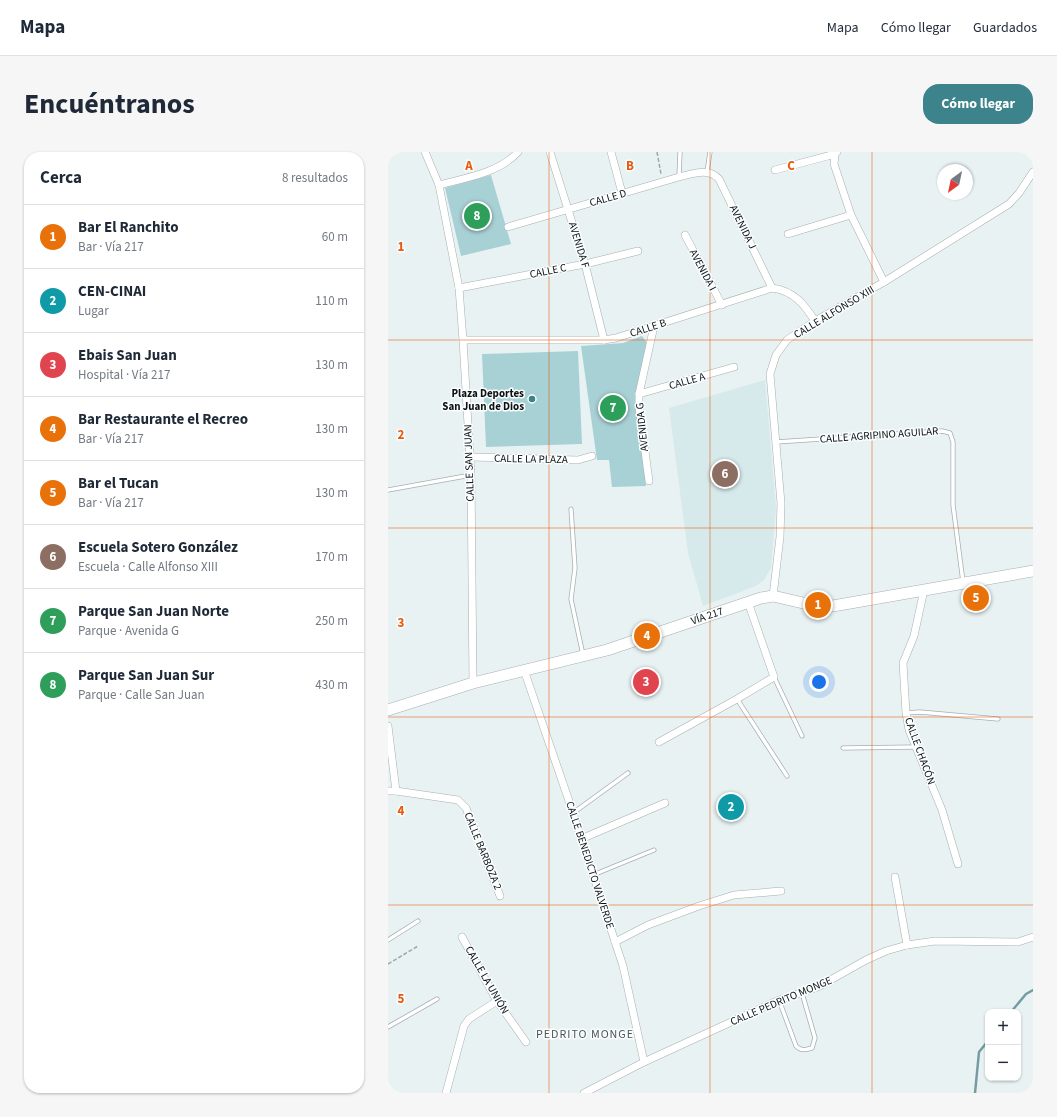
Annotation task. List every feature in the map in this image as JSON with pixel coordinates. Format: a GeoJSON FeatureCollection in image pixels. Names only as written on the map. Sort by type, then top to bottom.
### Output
{"type":"FeatureCollection","features":[{"type":"Feature","properties":{"kind":"main road","name":"VÍA 217"},"geometry":{"type":"LineString","coordinates":[[388,710],[473,683],[607,650],[748,602],[772,596],[803,603],[833,606],[1033,571]]}},
{"type":"Feature","properties":{"kind":"street","name":"CALLE SAN JUAN"},"geometry":{"type":"LineString","coordinates":[[425,152],[439,185],[459,288],[471,475],[473,683]]}},
{"type":"Feature","properties":{"kind":"street"},"geometry":{"type":"LineString","coordinates":[[439,185],[496,168],[518,152]]}},
{"type":"Feature","properties":{"kind":"street","name":"AVENIDA F"},"geometry":{"type":"LineString","coordinates":[[550,152],[585,264],[604,340]]}},
{"type":"Feature","properties":{"kind":"street"},"geometry":{"type":"LineString","coordinates":[[611,152],[622,193]]}},
{"type":"Feature","properties":{"kind":"street"},"geometry":{"type":"LineString","coordinates":[[775,170],[836,153],[834,164],[851,215],[884,282]]}},
{"type":"Feature","properties":{"kind":"street","name":"CALLE D"},"geometry":{"type":"LineString","coordinates":[[508,227],[679,177],[708,172]]}},
{"type":"Feature","properties":{"kind":"street","name":"AVENIDA J"},"geometry":{"type":"LineString","coordinates":[[708,172],[715,174],[719,179],[772,288]]}},
{"type":"Feature","properties":{"kind":"street","name":"CALLE ALFONSO XIII"},"geometry":{"type":"LineString","coordinates":[[772,596],[780,537],[781,510],[776,442],[770,393],[770,374],[776,355],[787,340],[816,321],[884,282],[1009,204],[1019,193],[1033,172]]}},
{"type":"Feature","properties":{"kind":"street"},"geometry":{"type":"LineString","coordinates":[[788,234],[851,215]]}},
{"type":"Feature","properties":{"kind":"street","name":"AVENIDA I"},"geometry":{"type":"LineString","coordinates":[[684,236],[722,305]]}},
{"type":"Feature","properties":{"kind":"street","name":"CALLE C"},"geometry":{"type":"LineString","coordinates":[[459,288],[585,264],[638,251]]}},
{"type":"Feature","properties":{"kind":"street"},"geometry":{"type":"LineString","coordinates":[[772,288],[780,289],[796,297],[804,304],[816,321]]}},
{"type":"Feature","properties":{"kind":"street","name":"CALLE B"},"geometry":{"type":"LineString","coordinates":[[463,340],[604,340],[616,338],[772,288]]}},
{"type":"Feature","properties":{"kind":"street","name":"AVENIDA G"},"geometry":{"type":"LineString","coordinates":[[649,481],[639,407],[639,394],[654,326]]}},
{"type":"Feature","properties":{"kind":"street","name":"CALLE A"},"geometry":{"type":"LineString","coordinates":[[639,394],[734,367]]}},
{"type":"Feature","properties":{"kind":"street","name":"CALLE LA PLAZA"},"geometry":{"type":"LineString","coordinates":[[470,457],[578,460],[592,456]]}},
{"type":"Feature","properties":{"kind":"street","name":"CALLE CHACÓN"},"geometry":{"type":"LineString","coordinates":[[924,590],[914,636],[903,663],[906,713],[909,730],[917,746],[942,810],[958,864]]}},
{"type":"Feature","properties":{"kind":"street"},"geometry":{"type":"LineString","coordinates":[[659,742],[774,677],[748,602]]}},
{"type":"Feature","properties":{"kind":"street","name":"CALLE BENEDICTO VALVERDE"},"geometry":{"type":"LineString","coordinates":[[524,670],[623,966],[644,1062]]}},
{"type":"Feature","properties":{"kind":"street"},"geometry":{"type":"LineString","coordinates":[[388,726],[396,791]]}},
{"type":"Feature","properties":{"kind":"street","name":"CALLE BARBOZA 2"},"geometry":{"type":"LineString","coordinates":[[388,792],[396,791],[458,800],[466,808],[500,896]]}},
{"type":"Feature","properties":{"kind":"street"},"geometry":{"type":"LineString","coordinates":[[581,839],[664,802]]}},
{"type":"Feature","properties":{"kind":"street"},"geometry":{"type":"LineString","coordinates":[[895,877],[907,945]]}},
{"type":"Feature","properties":{"kind":"street"},"geometry":{"type":"LineString","coordinates":[[615,942],[648,925],[734,895],[781,890]]}},
{"type":"Feature","properties":{"kind":"street","name":"CALLE LA UNIÓN"},"geometry":{"type":"LineString","coordinates":[[462,937],[497,1001],[526,1042]]}},
{"type":"Feature","properties":{"kind":"street","name":"CALLE PEDRITO MONGE"},"geometry":{"type":"LineString","coordinates":[[584,1093],[644,1062],[779,1000],[818,987],[879,954],[907,945],[935,941],[1018,942],[1033,937]]}},
{"type":"Feature","properties":{"kind":"street"},"geometry":{"type":"LineString","coordinates":[[446,1093],[464,1026],[469,1019],[497,1001]]}},
{"type":"Feature","properties":{"kind":"lane"},"geometry":{"type":"LineString","coordinates":[[679,177],[680,152]]}},
{"type":"Feature","properties":{"kind":"lane"},"geometry":{"type":"LineString","coordinates":[[708,172],[710,152]]}},
{"type":"Feature","properties":{"kind":"lane","name":"CALLE AGRIPINO AGUILAR"},"geometry":{"type":"LineString","coordinates":[[776,442],[942,431],[950,433],[953,442],[953,505],[964,583]]}},
{"type":"Feature","properties":{"kind":"lane"},"geometry":{"type":"LineString","coordinates":[[388,490],[471,475]]}},
{"type":"Feature","properties":{"kind":"lane"},"geometry":{"type":"LineString","coordinates":[[571,509],[575,568],[571,599],[583,656]]}},
{"type":"Feature","properties":{"kind":"lane"},"geometry":{"type":"LineString","coordinates":[[774,677],[802,736]]}},
{"type":"Feature","properties":{"kind":"lane"},"geometry":{"type":"LineString","coordinates":[[737,699],[787,776]]}},
{"type":"Feature","properties":{"kind":"lane"},"geometry":{"type":"LineString","coordinates":[[906,713],[920,712],[998,719]]}},
{"type":"Feature","properties":{"kind":"lane"},"geometry":{"type":"LineString","coordinates":[[843,748],[917,746]]}},
{"type":"Feature","properties":{"kind":"lane"},"geometry":{"type":"LineString","coordinates":[[573,813],[628,773]]}},
{"type":"Feature","properties":{"kind":"lane"},"geometry":{"type":"LineString","coordinates":[[593,875],[654,850]]}},
{"type":"Feature","properties":{"kind":"lane"},"geometry":{"type":"LineString","coordinates":[[388,940],[418,922]]}},
{"type":"Feature","properties":{"kind":"lane"},"geometry":{"type":"LineString","coordinates":[[779,1000],[796,1046],[799,1049],[804,1050],[812,1048],[816,1038],[802,993]]}},
{"type":"Feature","properties":{"kind":"lane"},"geometry":{"type":"LineString","coordinates":[[388,1027],[437,999]]}},
{"type":"Feature","properties":{"kind":"path"},"geometry":{"type":"LineString","coordinates":[[657,152],[662,182]]}},
{"type":"Feature","properties":{"kind":"path"},"geometry":{"type":"LineString","coordinates":[[388,964],[418,946]]}},
{"type":"Feature","properties":{"kind":"shaded area"},"geometry":{"type":"Polygon","coordinates":[[[491,175],[511,244],[461,256],[445,188],[491,175]]]}},
{"type":"Feature","properties":{"kind":"shaded area"},"geometry":{"type":"Polygon","coordinates":[[[642,336],[647,343],[636,399],[646,486],[612,487],[609,460],[597,460],[581,346],[623,343],[642,336]]]}},
{"type":"Feature","properties":{"kind":"shaded area","name":"Plaza Deportes San Juan de Dios"},"geometry":{"type":"Polygon","coordinates":[[[578,351],[582,444],[486,447],[482,354],[578,351]]]}},
{"type":"Feature","properties":{"kind":"shaded area"},"geometry":{"type":"Polygon","coordinates":[[[765,380],[776,508],[771,568],[764,580],[756,586],[703,606],[688,553],[669,408],[765,380]]]}},
{"type":"Feature","properties":{"kind":"waterway"},"geometry":{"type":"LineString","coordinates":[[1014,1009],[1026,994],[1033,990]]}},
{"type":"Feature","properties":{"kind":"waterway"},"geometry":{"type":"LineString","coordinates":[[975,1093],[979,1052],[985,1045]]}},
{"type":"Feature","properties":{"kind":"place","name":"Parque San Juan Sur"},"geometry":{"type":"Point","coordinates":[477,216]}},
{"type":"Feature","properties":{"kind":"place","name":"Plaza Deportes San Juan de Dios"},"geometry":{"type":"Point","coordinates":[532,399]}},
{"type":"Feature","properties":{"kind":"place","name":"Parque San Juan Norte"},"geometry":{"type":"Point","coordinates":[613,408]}},
{"type":"Feature","properties":{"kind":"place","name":"Escuela Sotero González"},"geometry":{"type":"Point","coordinates":[725,474]}},
{"type":"Feature","properties":{"kind":"place","name":"Bar el Tucan"},"geometry":{"type":"Point","coordinates":[976,598]}},
{"type":"Feature","properties":{"kind":"place","name":"Bar El Ranchito"},"geometry":{"type":"Point","coordinates":[818,605]}},
{"type":"Feature","properties":{"kind":"place","name":"Bar Restaurante el Recreo"},"geometry":{"type":"Point","coordinates":[647,636]}},
{"type":"Feature","properties":{"kind":"place","name":"Ebais San Juan"},"geometry":{"type":"Point","coordinates":[646,682]}},
{"type":"Feature","properties":{"kind":"place","name":"CEN-CINAI"},"geometry":{"type":"Point","coordinates":[731,807]}},
{"type":"Feature","properties":{"kind":"district","name":"PEDRITO MONGE"},"geometry":{"type":"Point","coordinates":[585,1034]}}]}
